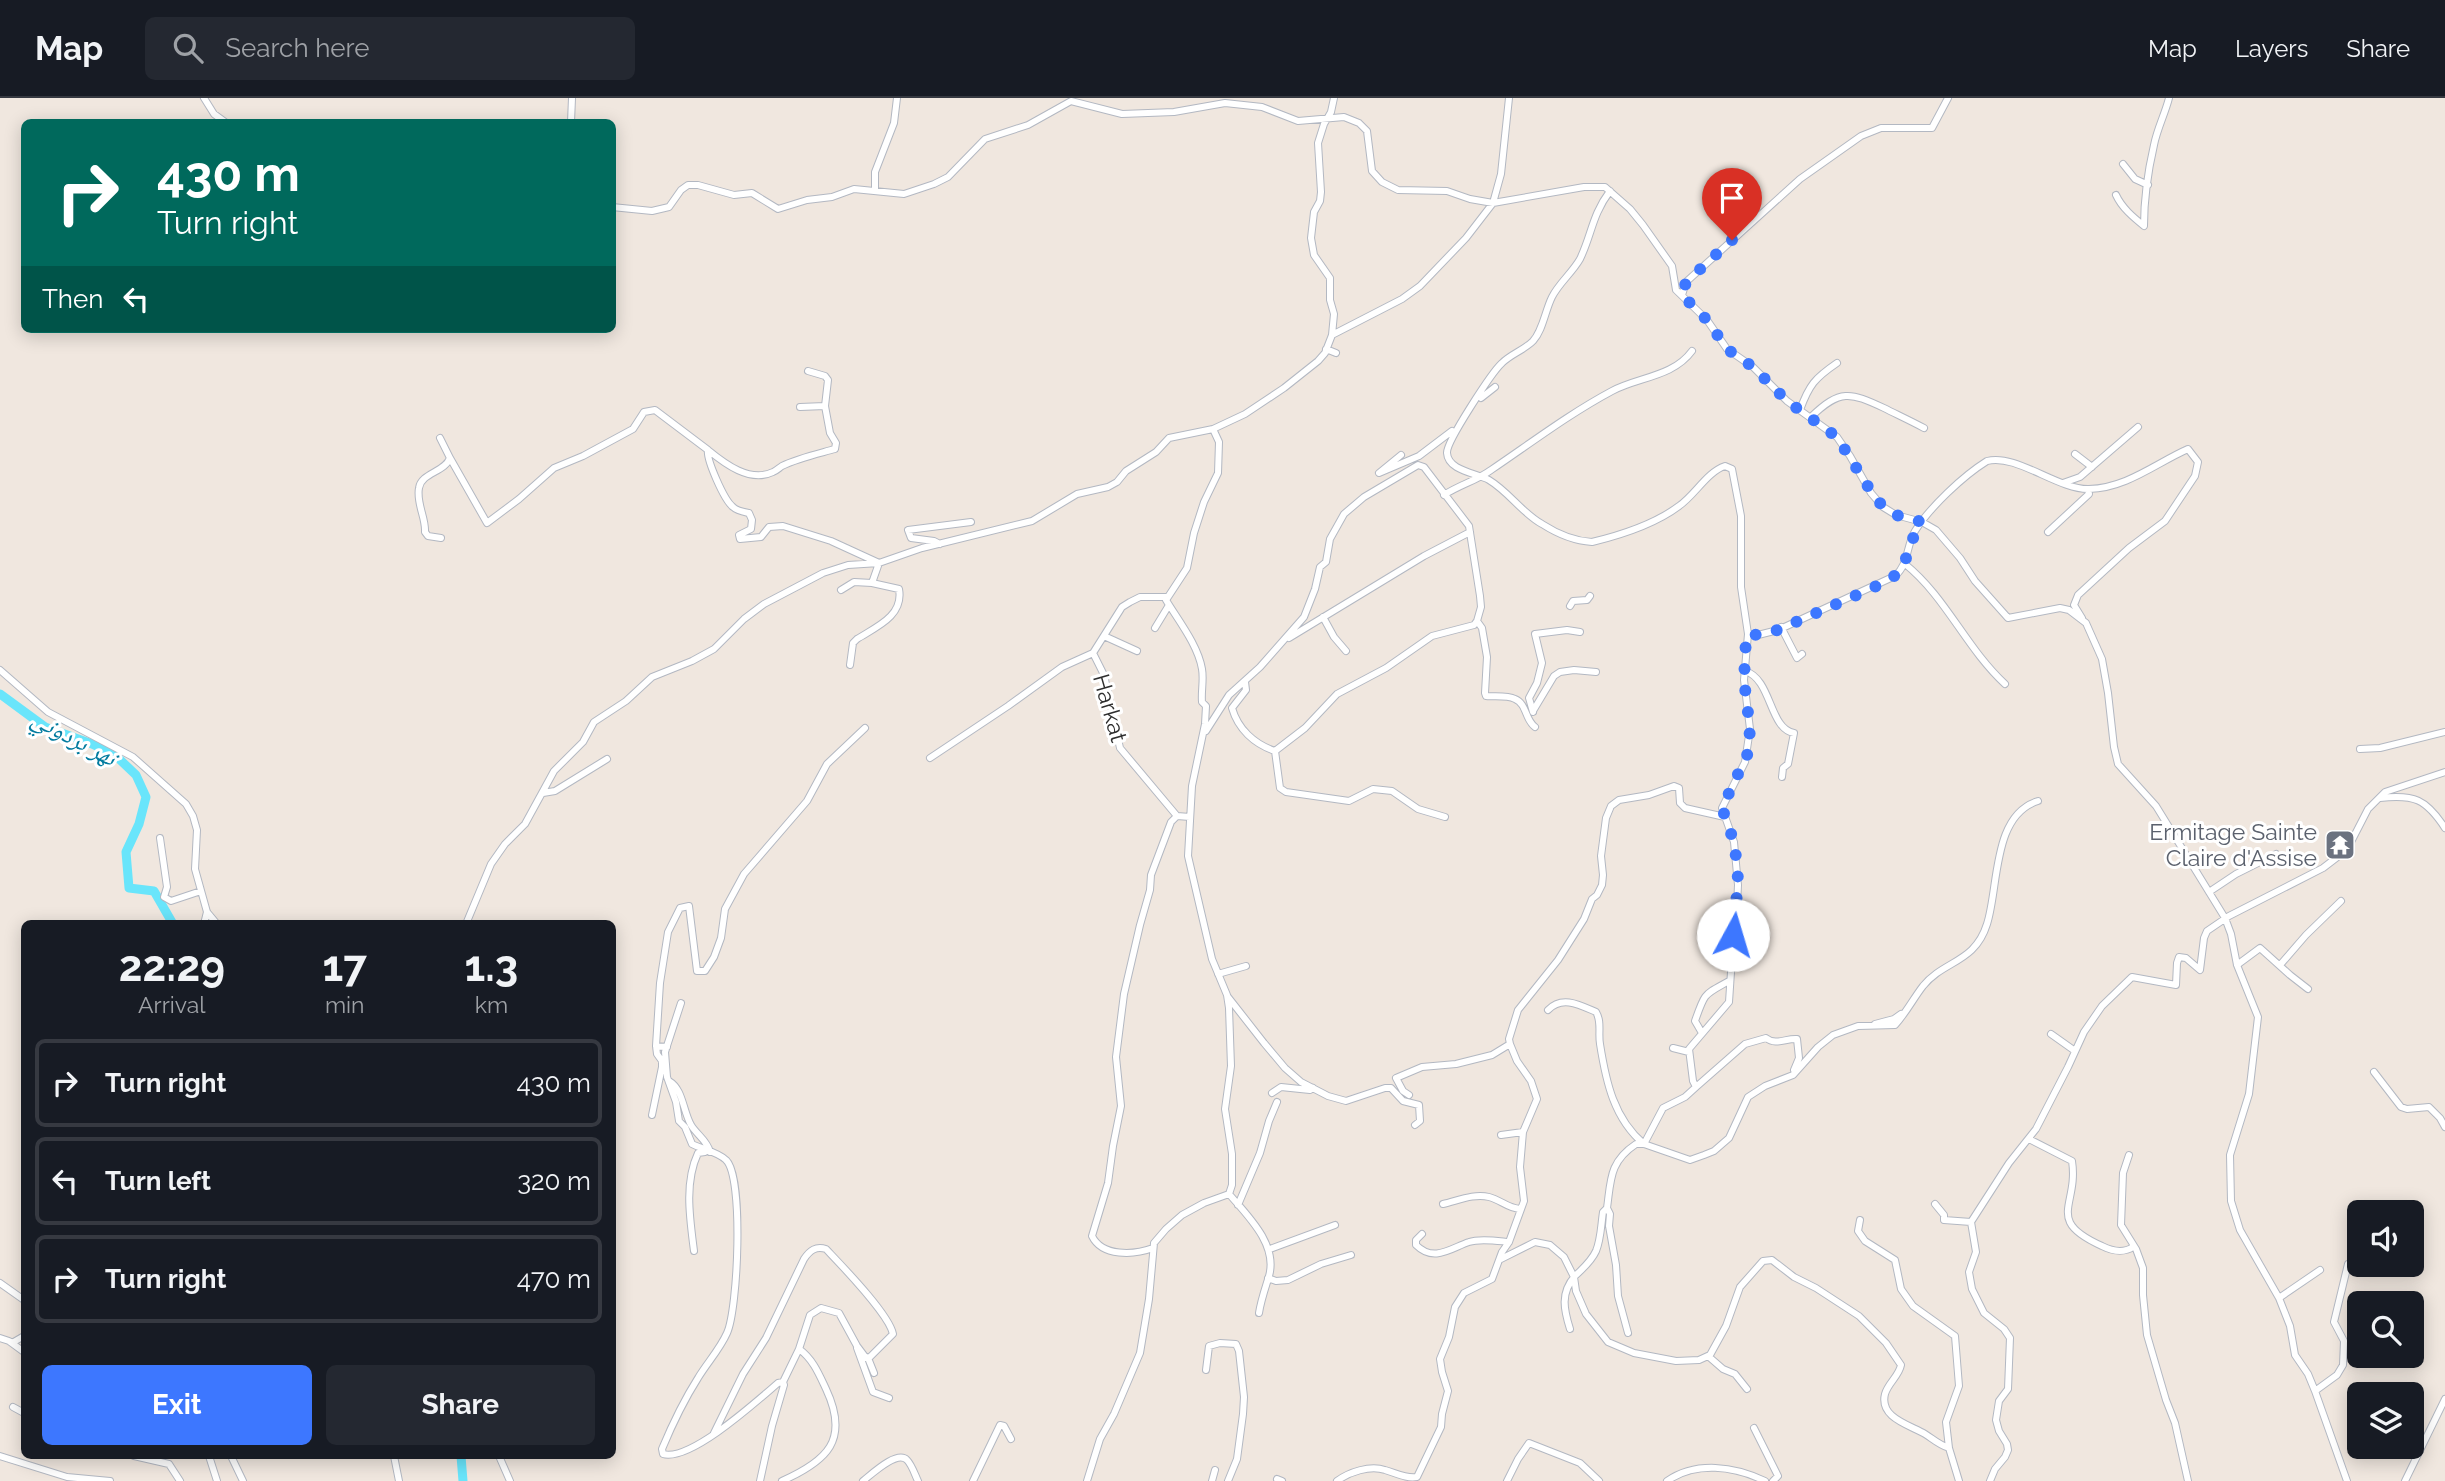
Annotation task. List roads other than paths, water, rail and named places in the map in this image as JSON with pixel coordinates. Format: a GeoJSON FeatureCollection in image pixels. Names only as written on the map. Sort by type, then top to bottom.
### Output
{"type":"FeatureCollection","features":[{"type":"Feature","properties":{"kind":"street"},"geometry":{"type":"LineString","coordinates":[[204,98],[214,114],[221,119]]}},
{"type":"Feature","properties":{"kind":"street"},"geometry":{"type":"LineString","coordinates":[[571,119],[572,98]]}},
{"type":"Feature","properties":{"kind":"street"},"geometry":{"type":"LineString","coordinates":[[875,189],[874,172],[894,123],[897,98]]}},
{"type":"Feature","properties":{"kind":"street"},"geometry":{"type":"LineString","coordinates":[[1334,98],[1344,117]]}},
{"type":"Feature","properties":{"kind":"street"},"geometry":{"type":"LineString","coordinates":[[468,920],[491,864],[505,844],[525,824],[554,771],[583,742],[594,722],[626,701],[652,677],[714,649],[744,619],[784,592],[840,567],[879,563],[987,531],[1032,522],[1077,494],[1108,487],[1117,482],[1126,471],[1156,452],[1169,438],[1213,429],[1244,414],[1284,388],[1318,361],[1332,335],[1334,314],[1330,300],[1330,278],[1314,255],[1311,241],[1314,212],[1321,197],[1318,149],[1334,98]]}},
{"type":"Feature","properties":{"kind":"street"},"geometry":{"type":"LineString","coordinates":[[1332,335],[1402,299],[1420,286],[1466,238],[1493,203],[1501,174],[1509,98]]}},
{"type":"Feature","properties":{"kind":"street"},"geometry":{"type":"LineString","coordinates":[[1682,295],[1686,282],[1807,174],[1855,139],[1871,131],[1889,127],[1932,128],[1948,98]]}},
{"type":"Feature","properties":{"kind":"street"},"geometry":{"type":"LineString","coordinates":[[2116,195],[2119,203],[2144,226],[2154,142],[2164,120],[2169,98]]}},
{"type":"Feature","properties":{"kind":"street"},"geometry":{"type":"LineString","coordinates":[[616,207],[652,211],[668,207],[681,190],[688,186],[708,186],[734,195],[752,193],[778,209],[807,200],[832,197],[849,190],[875,189],[904,194],[948,177],[985,139],[1028,125],[1071,101],[1122,114],[1174,112],[1225,103],[1262,107],[1294,121],[1344,117],[1359,123],[1367,131],[1370,168],[1377,178],[1387,186],[1403,190],[1447,191],[1493,203],[1584,187],[1602,187],[1611,191],[1643,225],[1673,270],[1674,287],[1707,320],[1727,349],[1753,367],[1787,401],[1840,442],[1877,501],[1896,515],[1922,522],[1936,530],[2008,618],[2056,608],[2069,610],[2084,621]]}},
{"type":"Feature","properties":{"kind":"street"},"geometry":{"type":"LineString","coordinates":[[2123,164],[2135,178],[2148,185]]}},
{"type":"Feature","properties":{"kind":"street"},"geometry":{"type":"LineString","coordinates":[[1611,191],[1595,215],[1579,260],[1551,299],[1537,335],[1501,364],[1456,429],[1448,446],[1448,459],[1455,466],[1479,478],[1486,478],[1501,488],[1544,526],[1582,541],[1592,542],[1666,516],[1683,504],[1716,470],[1730,467],[1733,471],[1741,516],[1741,587],[1748,634],[1745,671],[1750,715],[1748,753],[1723,805],[1734,842],[1738,885],[1735,926],[1730,942],[1731,972],[1727,1006],[1690,1046],[1693,1082],[1696,1087]]}},
{"type":"Feature","properties":{"kind":"street"},"geometry":{"type":"LineString","coordinates":[[1326,349],[1336,353]]}},
{"type":"Feature","properties":{"kind":"street"},"geometry":{"type":"LineString","coordinates":[[1444,495],[1479,478],[1582,408],[1624,385],[1660,375],[1692,351]]}},
{"type":"Feature","properties":{"kind":"street"},"geometry":{"type":"LineString","coordinates":[[1800,410],[1810,386],[1818,376],[1837,363]]}},
{"type":"Feature","properties":{"kind":"street"},"geometry":{"type":"LineString","coordinates":[[440,438],[486,523],[554,468],[633,429],[647,411],[657,411],[738,471],[760,476],[835,449],[836,443],[830,433],[825,407],[828,380],[825,376],[808,371]]}},
{"type":"Feature","properties":{"kind":"street"},"geometry":{"type":"LineString","coordinates":[[1475,404],[1495,387]]}},
{"type":"Feature","properties":{"kind":"street"},"geometry":{"type":"LineString","coordinates":[[1811,417],[1824,404],[1842,396],[1852,395],[1924,428]]}},
{"type":"Feature","properties":{"kind":"street"},"geometry":{"type":"LineString","coordinates":[[800,407],[825,407]]}},
{"type":"Feature","properties":{"kind":"street"},"geometry":{"type":"LineString","coordinates":[[2063,483],[2080,477],[2138,427]]}},
{"type":"Feature","properties":{"kind":"street"},"geometry":{"type":"LineString","coordinates":[[1213,429],[1219,446],[1218,472],[1204,502],[1187,568],[1166,600],[1202,667],[1202,702],[1206,706],[1194,774],[1189,864],[1212,959],[1227,995],[1296,1078],[1335,1099],[1346,1101],[1391,1088],[1403,1101],[1419,1105],[1420,1121],[1415,1125]]}},
{"type":"Feature","properties":{"kind":"street"},"geometry":{"type":"LineString","coordinates":[[1401,454],[1380,473],[1419,456],[1456,429]]}},
{"type":"Feature","properties":{"kind":"street"},"geometry":{"type":"LineString","coordinates":[[1748,634],[1758,635],[1781,627],[1888,581],[1900,572],[1905,564],[1910,542],[1922,522],[1947,493],[1990,460],[2019,466],[2063,483],[2088,489],[2123,482],[2188,449],[2198,462],[2197,472],[2165,521],[2129,548],[2078,595],[2074,605],[2093,635],[2102,659],[2118,764],[2156,806],[2225,918],[2237,965],[2259,1017],[2249,1094],[2230,1155],[2231,1201],[2240,1230],[2279,1298],[2290,1326],[2295,1355],[2308,1374],[2347,1481]]}},
{"type":"Feature","properties":{"kind":"street"},"geometry":{"type":"LineString","coordinates":[[708,450],[709,462],[725,499],[733,508],[748,513],[752,520],[751,529],[739,535],[740,539],[761,537],[769,527],[780,525],[831,541],[879,563]]}},
{"type":"Feature","properties":{"kind":"street"},"geometry":{"type":"LineString","coordinates":[[2075,454],[2092,467]]}},
{"type":"Feature","properties":{"kind":"street"},"geometry":{"type":"LineString","coordinates":[[442,538],[425,533],[418,489],[421,482],[448,465],[450,458]]}},
{"type":"Feature","properties":{"kind":"street"},"geometry":{"type":"LineString","coordinates":[[1202,736],[1229,695],[1245,682],[1304,617],[1320,567],[1326,562],[1330,539],[1348,510],[1376,489],[1418,465],[1424,467],[1462,515],[1470,532],[1481,607],[1477,621],[1474,625],[1432,636],[1375,675],[1337,694],[1317,717],[1275,751]]}},
{"type":"Feature","properties":{"kind":"street"},"geometry":{"type":"LineString","coordinates":[[2048,532],[2080,504],[2089,494],[2088,489]]}},
{"type":"Feature","properties":{"kind":"street"},"geometry":{"type":"LineString","coordinates":[[940,544],[911,538],[908,530],[971,522]]}},
{"type":"Feature","properties":{"kind":"street"},"geometry":{"type":"LineString","coordinates":[[1284,641],[1424,556],[1470,532]]}},
{"type":"Feature","properties":{"kind":"street"},"geometry":{"type":"LineString","coordinates":[[872,583],[879,563]]}},
{"type":"Feature","properties":{"kind":"street"},"geometry":{"type":"LineString","coordinates":[[1905,564],[1925,582],[1974,651],[2005,684]]}},
{"type":"Feature","properties":{"kind":"street"},"geometry":{"type":"LineString","coordinates":[[841,590],[854,582],[900,590],[899,601],[889,619],[853,643],[850,666]]}},
{"type":"Feature","properties":{"kind":"street"},"geometry":{"type":"LineString","coordinates":[[1570,606],[1573,601],[1587,600],[1590,596]]}},
{"type":"Feature","properties":{"kind":"street"},"geometry":{"type":"LineString","coordinates":[[930,758],[1062,667],[1093,653],[1122,607],[1130,601],[1140,597],[1168,597]]}},
{"type":"Feature","properties":{"kind":"street"},"geometry":{"type":"LineString","coordinates":[[1155,628],[1169,605]]}},
{"type":"Feature","properties":{"kind":"street"},"geometry":{"type":"LineString","coordinates":[[1323,617],[1346,651]]}},
{"type":"Feature","properties":{"kind":"street"},"geometry":{"type":"LineString","coordinates":[[1477,621],[1482,628],[1487,657],[1484,690],[1486,696],[1514,698],[1521,702],[1532,725],[1533,712],[1529,698],[1537,684],[1542,663],[1535,635],[1549,631],[1580,632]]}},
{"type":"Feature","properties":{"kind":"street"},"geometry":{"type":"LineString","coordinates":[[1781,627],[1797,658],[1802,654]]}},
{"type":"Feature","properties":{"kind":"street"},"geometry":{"type":"LineString","coordinates":[[1104,636],[1137,651]]}},
{"type":"Feature","properties":{"kind":"street","name":"Harkat"},"geometry":{"type":"LineString","coordinates":[[1093,653],[1104,675],[1120,748],[1177,816]]}},
{"type":"Feature","properties":{"kind":"street"},"geometry":{"type":"LineString","coordinates":[[1080,659],[1098,666]]}},
{"type":"Feature","properties":{"kind":"street"},"geometry":{"type":"LineString","coordinates":[[0,670],[48,712],[133,757],[186,804],[197,830],[194,865],[207,912],[214,920]]}},
{"type":"Feature","properties":{"kind":"street"},"geometry":{"type":"LineString","coordinates":[[1533,712],[1554,676],[1567,670],[1596,673]]}},
{"type":"Feature","properties":{"kind":"street"},"geometry":{"type":"LineString","coordinates":[[1745,671],[1756,676],[1784,729],[1794,733],[1788,764],[1783,768],[1782,777]]}},
{"type":"Feature","properties":{"kind":"street"},"geometry":{"type":"LineString","coordinates":[[1245,682],[1244,693],[1232,708],[1235,717],[1251,738],[1275,751]]}},
{"type":"Feature","properties":{"kind":"street"},"geometry":{"type":"LineString","coordinates":[[652,1115],[663,1061],[657,1054],[656,1046],[660,983],[668,932],[680,908],[689,906],[697,971],[705,971],[721,938],[724,909],[744,874],[807,801],[827,764],[864,728]]}},
{"type":"Feature","properties":{"kind":"street"},"geometry":{"type":"LineString","coordinates":[[2360,749],[2380,748],[2445,732]]}},
{"type":"Feature","properties":{"kind":"street"},"geometry":{"type":"LineString","coordinates":[[1275,751],[1280,788],[1286,792],[1349,801],[1373,789],[1392,791],[1418,809],[1444,817]]}},
{"type":"Feature","properties":{"kind":"street"},"geometry":{"type":"LineString","coordinates":[[543,793],[555,791],[607,759]]}},
{"type":"Feature","properties":{"kind":"street"},"geometry":{"type":"LineString","coordinates":[[1990,1481],[2008,1450],[1996,1420],[2000,1401],[2008,1389],[2010,1338],[2004,1329],[1984,1313],[1972,1289],[1969,1272],[1976,1252],[1971,1222],[2050,1104],[2084,1032],[2096,1014],[2129,979],[2137,977],[2176,985],[2179,957],[2186,958],[2200,970],[2205,935],[2225,918],[2323,868],[2340,855],[2350,844],[2368,809],[2378,798],[2392,789],[2445,772]]}},
{"type":"Feature","properties":{"kind":"street"},"geometry":{"type":"LineString","coordinates":[[1337,1481],[1351,1473],[1374,1468],[1409,1478],[1418,1477],[1441,1427],[1448,1389],[1440,1359],[1448,1341],[1455,1307],[1464,1293],[1492,1279],[1502,1252],[1510,1242],[1524,1201],[1520,1167],[1523,1132],[1534,1110],[1536,1093],[1517,1061],[1509,1039],[1518,1010],[1558,960],[1602,885],[1601,856],[1608,810],[1614,802],[1625,798],[1649,795],[1674,786],[1679,788],[1680,803],[1685,808],[1725,817]]}},
{"type":"Feature","properties":{"kind":"street"},"geometry":{"type":"LineString","coordinates":[[2378,798],[2400,796],[2420,800],[2430,808],[2445,828]]}},
{"type":"Feature","properties":{"kind":"street"},"geometry":{"type":"LineString","coordinates":[[1570,1329],[1563,1303],[1574,1277],[1585,1268],[1596,1251],[1603,1212],[1607,1208],[1613,1168],[1631,1147],[1644,1144],[1690,1160],[1704,1156],[1729,1138],[1739,1111],[1748,1097],[1765,1086],[1789,1077],[1833,1035],[1850,1027],[1895,1025],[1926,983],[1937,973],[1963,958],[1982,935],[1989,918],[2002,839],[2024,808],[2038,801]]}},
{"type":"Feature","properties":{"kind":"street"},"geometry":{"type":"LineString","coordinates":[[1153,1248],[1136,1253],[1110,1251],[1097,1243],[1092,1236],[1108,1183],[1121,1106],[1116,1057],[1124,994],[1150,890],[1151,875],[1171,822],[1177,816],[1190,817]]}},
{"type":"Feature","properties":{"kind":"street"},"geometry":{"type":"LineString","coordinates":[[160,838],[167,887],[164,897],[171,901],[201,891]]}},
{"type":"Feature","properties":{"kind":"street"},"geometry":{"type":"LineString","coordinates":[[2209,892],[2236,874],[2276,854]]}},
{"type":"Feature","properties":{"kind":"street"},"geometry":{"type":"LineString","coordinates":[[2280,965],[2341,901]]}},
{"type":"Feature","properties":{"kind":"street"},"geometry":{"type":"LineString","coordinates":[[205,920],[207,912]]}},
{"type":"Feature","properties":{"kind":"street"},"geometry":{"type":"LineString","coordinates":[[2237,965],[2260,948],[2308,989]]}},
{"type":"Feature","properties":{"kind":"street"},"geometry":{"type":"LineString","coordinates":[[1218,974],[1246,966]]}},
{"type":"Feature","properties":{"kind":"street"},"geometry":{"type":"LineString","coordinates":[[1702,1033],[1696,1021],[1704,995],[1729,981]]}},
{"type":"Feature","properties":{"kind":"street"},"geometry":{"type":"LineString","coordinates":[[1227,995],[1231,1054],[1225,1109],[1232,1154],[1232,1185],[1229,1194]]}},
{"type":"Feature","properties":{"kind":"street"},"geometry":{"type":"LineString","coordinates":[[1548,1010],[1555,1003],[1561,1002],[1596,1012],[1600,1018],[1600,1049],[1611,1097],[1628,1129],[1644,1144]]}},
{"type":"Feature","properties":{"kind":"street"},"geometry":{"type":"LineString","coordinates":[[681,1003],[665,1052],[668,1081],[675,1085],[690,1124],[704,1140],[708,1152]]}},
{"type":"Feature","properties":{"kind":"street"},"geometry":{"type":"LineString","coordinates":[[2051,1034],[2075,1051]]}},
{"type":"Feature","properties":{"kind":"street"},"geometry":{"type":"LineString","coordinates":[[1644,1144],[1663,1108],[1685,1097],[1745,1044],[1766,1038],[1770,1042],[1797,1040],[1799,1058],[1789,1077]]}},
{"type":"Feature","properties":{"kind":"street"},"geometry":{"type":"LineString","coordinates":[[1409,1095],[1396,1078],[1422,1067],[1456,1064],[1492,1055],[1510,1044]]}},
{"type":"Feature","properties":{"kind":"street"},"geometry":{"type":"LineString","coordinates":[[656,1046],[667,1046]]}},
{"type":"Feature","properties":{"kind":"street"},"geometry":{"type":"LineString","coordinates":[[1673,1048],[1689,1052]]}},
{"type":"Feature","properties":{"kind":"street"},"geometry":{"type":"LineString","coordinates":[[2374,1072],[2401,1107],[2429,1107],[2445,1126]]}},
{"type":"Feature","properties":{"kind":"street"},"geometry":{"type":"LineString","coordinates":[[1272,1093],[1282,1087],[1313,1088]]}},
{"type":"Feature","properties":{"kind":"street"},"geometry":{"type":"LineString","coordinates":[[1238,1205],[1260,1153],[1277,1102]]}},
{"type":"Feature","properties":{"kind":"street"},"geometry":{"type":"LineString","coordinates":[[1501,1136],[1523,1132]]}},
{"type":"Feature","properties":{"kind":"street"},"geometry":{"type":"LineString","coordinates":[[2029,1139],[2072,1161],[2072,1187],[2067,1220],[2071,1227],[2111,1250],[2129,1250],[2133,1247]]}},
{"type":"Feature","properties":{"kind":"street"},"geometry":{"type":"LineString","coordinates":[[694,1251],[689,1203],[692,1164],[698,1153],[708,1152],[727,1161],[733,1183],[737,1208],[734,1308],[727,1333],[688,1394],[662,1451],[668,1455],[686,1451],[711,1438],[778,1383],[783,1382]]}},
{"type":"Feature","properties":{"kind":"street"},"geometry":{"type":"LineString","coordinates":[[2129,1155],[2123,1173],[2121,1226],[2143,1268],[2147,1335],[2165,1400],[2175,1423],[2188,1481]]}},
{"type":"Feature","properties":{"kind":"street"},"geometry":{"type":"LineString","coordinates":[[1087,1481],[1100,1439],[1114,1414],[1140,1353],[1149,1299],[1153,1248],[1166,1228],[1179,1217],[1229,1194]]}},
{"type":"Feature","properties":{"kind":"street"},"geometry":{"type":"LineString","coordinates":[[1229,1194],[1270,1249],[1268,1278],[1263,1287],[1259,1313]]}},
{"type":"Feature","properties":{"kind":"street"},"geometry":{"type":"LineString","coordinates":[[1443,1204],[1484,1196],[1510,1208],[1520,1209]]}},
{"type":"Feature","properties":{"kind":"street"},"geometry":{"type":"LineString","coordinates":[[1935,1204],[1944,1215],[1944,1220],[1971,1222]]}},
{"type":"Feature","properties":{"kind":"street"},"geometry":{"type":"LineString","coordinates":[[1607,1208],[1610,1214],[1609,1226],[1618,1296],[1628,1333]]}},
{"type":"Feature","properties":{"kind":"street"},"geometry":{"type":"LineString","coordinates":[[1860,1220],[1858,1231],[1865,1241],[1895,1260],[1901,1289],[1913,1306],[1955,1336],[1959,1385],[1946,1422],[1949,1448],[1959,1481]]}},
{"type":"Feature","properties":{"kind":"street"},"geometry":{"type":"LineString","coordinates":[[1270,1249],[1335,1225]]}},
{"type":"Feature","properties":{"kind":"street"},"geometry":{"type":"LineString","coordinates":[[1422,1234],[1416,1240],[1416,1245],[1424,1252],[1435,1254],[1450,1252],[1469,1241],[1510,1242]]}},
{"type":"Feature","properties":{"kind":"street"},"geometry":{"type":"LineString","coordinates":[[1501,1259],[1535,1242],[1546,1243],[1559,1252],[1574,1277],[1576,1291],[1586,1314],[1603,1337],[1617,1348],[1676,1360],[1695,1360],[1709,1356],[1726,1326],[1740,1287],[1763,1261],[1772,1260],[1794,1277],[1852,1312],[1877,1334],[1901,1365],[1886,1392],[1888,1409],[1899,1421],[1949,1448]]}},
{"type":"Feature","properties":{"kind":"street"},"geometry":{"type":"LineString","coordinates":[[711,1438],[743,1374],[766,1338],[796,1272],[812,1250],[826,1249],[849,1272],[892,1328],[892,1335],[868,1358]]}},
{"type":"Feature","properties":{"kind":"street"},"geometry":{"type":"LineString","coordinates":[[1268,1278],[1276,1282],[1288,1280],[1321,1264],[1351,1255]]}},
{"type":"Feature","properties":{"kind":"street"},"geometry":{"type":"LineString","coordinates":[[2315,1391],[2337,1375],[2343,1365],[2344,1341],[2334,1322],[2347,1269]]}},
{"type":"Feature","properties":{"kind":"street"},"geometry":{"type":"LineString","coordinates":[[2279,1298],[2320,1270]]}},
{"type":"Feature","properties":{"kind":"street"},"geometry":{"type":"LineString","coordinates":[[0,1283],[21,1298]]}},
{"type":"Feature","properties":{"kind":"street"},"geometry":{"type":"LineString","coordinates":[[760,1481],[783,1382],[799,1349],[810,1315],[821,1308],[839,1313],[857,1346],[873,1392],[890,1398]]}},
{"type":"Feature","properties":{"kind":"street"},"geometry":{"type":"LineString","coordinates":[[0,1338],[21,1350]]}},
{"type":"Feature","properties":{"kind":"street"},"geometry":{"type":"LineString","coordinates":[[12,1343],[21,1338]]}},
{"type":"Feature","properties":{"kind":"street"},"geometry":{"type":"LineString","coordinates":[[1206,1370],[1209,1346],[1220,1343],[1236,1345],[1244,1397],[1237,1459],[1228,1481]]}},
{"type":"Feature","properties":{"kind":"street"},"geometry":{"type":"LineString","coordinates":[[857,1346],[868,1358],[874,1373]]}},
{"type":"Feature","properties":{"kind":"street"},"geometry":{"type":"LineString","coordinates":[[782,1481],[816,1463],[829,1448],[836,1427],[834,1407],[824,1385],[808,1356],[799,1349]]}},
{"type":"Feature","properties":{"kind":"street"},"geometry":{"type":"LineString","coordinates":[[1709,1356],[1723,1369],[1735,1374],[1747,1389]]}},
{"type":"Feature","properties":{"kind":"street"},"geometry":{"type":"LineString","coordinates":[[2405,1481],[2445,1399]]}},
{"type":"Feature","properties":{"kind":"street"},"geometry":{"type":"LineString","coordinates":[[13,1407],[21,1411]]}},
{"type":"Feature","properties":{"kind":"street"},"geometry":{"type":"LineString","coordinates":[[973,1481],[1000,1425],[1004,1426],[1011,1439]]}},
{"type":"Feature","properties":{"kind":"street"},"geometry":{"type":"LineString","coordinates":[[1754,1428],[1778,1476],[1773,1481]]}},
{"type":"Feature","properties":{"kind":"street"},"geometry":{"type":"LineString","coordinates":[[1507,1481],[1529,1443],[1580,1463],[1600,1481]]}},
{"type":"Feature","properties":{"kind":"street"},"geometry":{"type":"LineString","coordinates":[[0,1456],[63,1476],[110,1481]]}},
{"type":"Feature","properties":{"kind":"street"},"geometry":{"type":"LineString","coordinates":[[863,1481],[892,1459],[898,1458],[906,1458],[914,1479]]}},
{"type":"Feature","properties":{"kind":"street"},"geometry":{"type":"LineString","coordinates":[[142,1459],[168,1463],[180,1481]]}},
{"type":"Feature","properties":{"kind":"street"},"geometry":{"type":"LineString","coordinates":[[210,1459],[217,1481]]}},
{"type":"Feature","properties":{"kind":"street"},"geometry":{"type":"LineString","coordinates":[[232,1459],[243,1481]]}},
{"type":"Feature","properties":{"kind":"street"},"geometry":{"type":"LineString","coordinates":[[395,1459],[399,1481]]}},
{"type":"Feature","properties":{"kind":"street"},"geometry":{"type":"LineString","coordinates":[[500,1459],[510,1481]]}},
{"type":"Feature","properties":{"kind":"street"},"geometry":{"type":"LineString","coordinates":[[1667,1481],[1688,1470],[1706,1468],[1736,1471],[1765,1481]]}},
{"type":"Feature","properties":{"kind":"street"},"geometry":{"type":"LineString","coordinates":[[1212,1481],[1215,1470]]}},
{"type":"Feature","properties":{"kind":"waterway","name":"نهر بردوني"},"geometry":{"type":"LineString","coordinates":[[0,694],[45,727],[115,755],[136,775],[146,797],[139,824],[126,852],[129,888],[154,891],[171,920]]}},
{"type":"Feature","properties":{"kind":"waterway","name":"نهر بردوني"},"geometry":{"type":"LineString","coordinates":[[461,1459],[463,1481]]}},
{"type":"Feature","properties":{"kind":"place","name":"Ermitage Sainte Claire d'Assise"},"geometry":{"type":"Point","coordinates":[2340,845]}}]}
